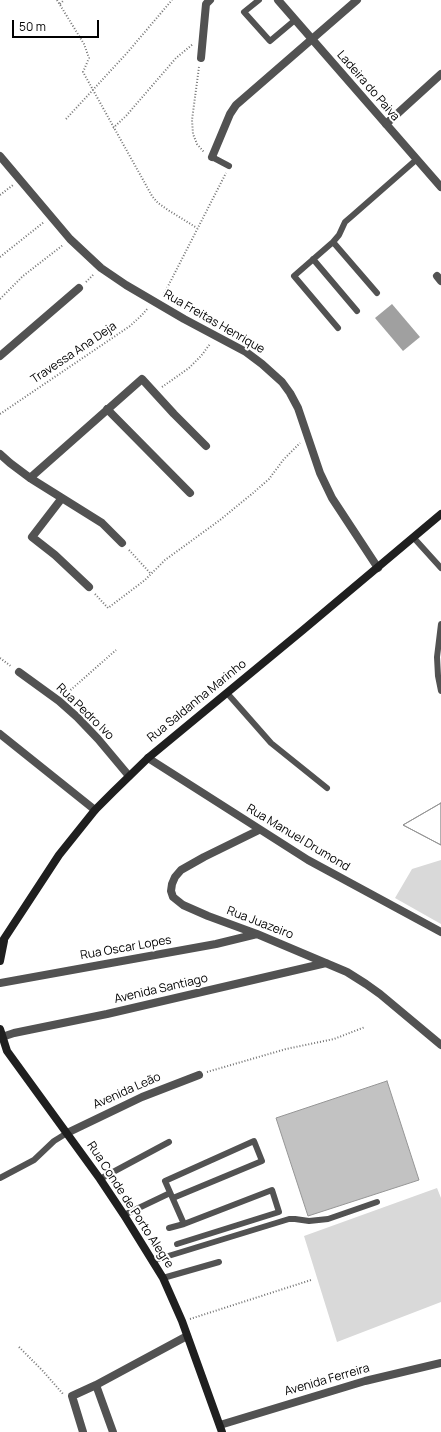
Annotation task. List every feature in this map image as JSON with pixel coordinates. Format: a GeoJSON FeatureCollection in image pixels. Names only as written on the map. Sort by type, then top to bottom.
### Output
{"type":"FeatureCollection","features":[{"type":"Feature","properties":{"kind":"main road","name":"Rua Saldanha Marinho"},"geometry":{"type":"LineString","coordinates":[[0,961],[1,941],[59,855],[95,810],[148,758],[441,514]]}},
{"type":"Feature","properties":{"kind":"main road","name":"Rua Conde de Porto Alegre"},"geometry":{"type":"LineString","coordinates":[[1,1033],[4,1050],[100,1179],[163,1278],[182,1322],[221,1428]]}},
{"type":"Feature","properties":{"kind":"street"},"geometry":{"type":"LineString","coordinates":[[201,58],[206,4],[210,0]]}},
{"type":"Feature","properties":{"kind":"street","name":"Ladeira do Paiva"},"geometry":{"type":"LineString","coordinates":[[278,0],[441,187]]}},
{"type":"Feature","properties":{"kind":"street"},"geometry":{"type":"LineString","coordinates":[[212,157],[230,114],[236,105],[357,0]]}},
{"type":"Feature","properties":{"kind":"street"},"geometry":{"type":"LineString","coordinates":[[386,124],[441,74]]}},
{"type":"Feature","properties":{"kind":"street","name":"Rua Freitas Henrique"},"geometry":{"type":"LineString","coordinates":[[0,156],[70,240],[101,268],[156,302],[251,356],[273,372],[282,382],[298,408],[320,473],[332,498],[378,568]]}},
{"type":"Feature","properties":{"kind":"street"},"geometry":{"type":"LineString","coordinates":[[0,356],[79,288]]}},
{"type":"Feature","properties":{"kind":"street"},"geometry":{"type":"LineString","coordinates":[[30,478],[142,379],[206,446]]}},
{"type":"Feature","properties":{"kind":"street"},"geometry":{"type":"LineString","coordinates":[[107,409],[190,494]]}},
{"type":"Feature","properties":{"kind":"street"},"geometry":{"type":"LineString","coordinates":[[0,454],[30,478],[102,523],[122,543]]}},
{"type":"Feature","properties":{"kind":"street"},"geometry":{"type":"LineString","coordinates":[[62,498],[32,537],[55,555],[89,587]]}},
{"type":"Feature","properties":{"kind":"street","name":"Rua Pedro Ivo"},"geometry":{"type":"LineString","coordinates":[[19,672],[59,701],[98,739],[129,776]]}},
{"type":"Feature","properties":{"kind":"street"},"geometry":{"type":"LineString","coordinates":[[0,734],[95,810]]}},
{"type":"Feature","properties":{"kind":"street","name":"Rua Manuel Drumond"},"geometry":{"type":"LineString","coordinates":[[148,758],[207,794],[259,830],[328,871],[441,932]]}},
{"type":"Feature","properties":{"kind":"street","name":"Rua Juazeiro"},"geometry":{"type":"LineString","coordinates":[[259,830],[186,866],[175,877],[172,884],[171,891],[173,897],[183,905],[208,916],[257,934],[347,972],[366,984],[439,1043]]}},
{"type":"Feature","properties":{"kind":"street","name":"Rua Oscar Lopes"},"geometry":{"type":"LineString","coordinates":[[0,983],[216,944],[257,934]]}},
{"type":"Feature","properties":{"kind":"street","name":"Avenida Santiago"},"geometry":{"type":"LineString","coordinates":[[1,1033],[34,1029],[107,1014],[326,962]]}},
{"type":"Feature","properties":{"kind":"street","name":"Avenida Leão"},"geometry":{"type":"LineString","coordinates":[[67,1133],[142,1097],[199,1075]]}},
{"type":"Feature","properties":{"kind":"street"},"geometry":{"type":"LineString","coordinates":[[83,1432],[72,1396],[96,1385],[187,1336]]}},
{"type":"Feature","properties":{"kind":"street","name":"Avenida Ferreira"},"geometry":{"type":"LineString","coordinates":[[221,1428],[364,1381],[441,1363]]}},
{"type":"Feature","properties":{"kind":"street"},"geometry":{"type":"LineString","coordinates":[[96,1385],[113,1432]]}},
{"type":"Feature","properties":{"kind":"lane"},"geometry":{"type":"LineString","coordinates":[[259,0],[244,12],[270,41],[295,20]]}},
{"type":"Feature","properties":{"kind":"lane"},"geometry":{"type":"LineString","coordinates":[[212,157],[229,166]]}},
{"type":"Feature","properties":{"kind":"lane"},"geometry":{"type":"LineString","coordinates":[[338,328],[294,276],[333,242],[339,235],[345,222],[417,158]]}},
{"type":"Feature","properties":{"kind":"lane"},"geometry":{"type":"LineString","coordinates":[[333,242],[377,293]]}},
{"type":"Feature","properties":{"kind":"lane"},"geometry":{"type":"LineString","coordinates":[[313,259],[357,311]]}},
{"type":"Feature","properties":{"kind":"lane"},"geometry":{"type":"LineString","coordinates":[[413,537],[441,568]]}},
{"type":"Feature","properties":{"kind":"lane"},"geometry":{"type":"LineString","coordinates":[[441,624],[438,676],[441,691]]}},
{"type":"Feature","properties":{"kind":"lane"},"geometry":{"type":"LineString","coordinates":[[227,693],[271,743],[327,788]]}},
{"type":"Feature","properties":{"kind":"lane"},"geometry":{"type":"LineString","coordinates":[[0,1178],[34,1160],[54,1141],[67,1133]]}},
{"type":"Feature","properties":{"kind":"lane"},"geometry":{"type":"LineString","coordinates":[[124,1215],[171,1196],[262,1162],[254,1141],[165,1181],[171,1196],[184,1224]]}},
{"type":"Feature","properties":{"kind":"lane"},"geometry":{"type":"LineString","coordinates":[[100,1179],[169,1142]]}},
{"type":"Feature","properties":{"kind":"lane"},"geometry":{"type":"LineString","coordinates":[[169,1228],[184,1224],[272,1190],[279,1212],[177,1244]]}},
{"type":"Feature","properties":{"kind":"lane"},"geometry":{"type":"LineString","coordinates":[[152,1261],[289,1219],[309,1221],[328,1219],[377,1202]]}},
{"type":"Feature","properties":{"kind":"lane"},"geometry":{"type":"LineString","coordinates":[[163,1278],[219,1262]]}},
{"type":"Feature","properties":{"kind":"path"},"geometry":{"type":"LineString","coordinates":[[57,0],[84,44],[89,58],[83,72],[152,196],[158,204],[197,228]]}},
{"type":"Feature","properties":{"kind":"path"},"geometry":{"type":"LineString","coordinates":[[60,4],[64,0]]}},
{"type":"Feature","properties":{"kind":"path"},"geometry":{"type":"LineString","coordinates":[[66,119],[172,0]]}},
{"type":"Feature","properties":{"kind":"path"},"geometry":{"type":"LineString","coordinates":[[113,128],[126,116],[176,58],[203,36]]}},
{"type":"Feature","properties":{"kind":"path"},"geometry":{"type":"LineString","coordinates":[[201,58],[192,120],[193,134],[196,144],[202,151],[212,157]]}},
{"type":"Feature","properties":{"kind":"path","name":"Travessa Ana Deja"},"geometry":{"type":"LineString","coordinates":[[0,414],[130,326],[156,302],[229,166]]}},
{"type":"Feature","properties":{"kind":"path"},"geometry":{"type":"LineString","coordinates":[[0,195],[20,179]]}},
{"type":"Feature","properties":{"kind":"path"},"geometry":{"type":"LineString","coordinates":[[0,257],[51,216]]}},
{"type":"Feature","properties":{"kind":"path"},"geometry":{"type":"LineString","coordinates":[[0,298],[23,276],[70,240]]}},
{"type":"Feature","properties":{"kind":"path"},"geometry":{"type":"LineString","coordinates":[[79,288],[101,268]]}},
{"type":"Feature","properties":{"kind":"path"},"geometry":{"type":"LineString","coordinates":[[154,393],[188,368],[201,356],[216,336]]}},
{"type":"Feature","properties":{"kind":"path"},"geometry":{"type":"LineString","coordinates":[[89,587],[108,608],[145,580],[165,560],[220,520],[253,493],[269,479],[284,459],[308,436]]}},
{"type":"Feature","properties":{"kind":"path"},"geometry":{"type":"LineString","coordinates":[[122,543],[151,574]]}},
{"type":"Feature","properties":{"kind":"path"},"geometry":{"type":"LineString","coordinates":[[59,701],[116,650]]}},
{"type":"Feature","properties":{"kind":"path"},"geometry":{"type":"LineString","coordinates":[[0,658],[19,672]]}},
{"type":"Feature","properties":{"kind":"path"},"geometry":{"type":"LineString","coordinates":[[199,1075],[286,1049],[334,1039],[366,1027]]}},
{"type":"Feature","properties":{"kind":"path"},"geometry":{"type":"LineString","coordinates":[[182,1322],[311,1280]]}},
{"type":"Feature","properties":{"kind":"path"},"geometry":{"type":"LineString","coordinates":[[19,1347],[42,1370],[67,1399],[72,1396]]}},
{"type":"Feature","properties":{"kind":"shaded area"},"geometry":{"type":"Polygon","coordinates":[[[392,304],[420,337],[403,351],[375,318],[392,304]]]}},
{"type":"Feature","properties":{"kind":"shaded area"},"geometry":{"type":"Polygon","coordinates":[[[441,860],[441,924],[395,898],[412,869],[441,860]]]}},
{"type":"Feature","properties":{"kind":"shaded area"},"geometry":{"type":"Polygon","coordinates":[[[437,1188],[441,1198],[441,1302],[337,1342],[304,1236],[437,1188]]]}},
{"type":"Feature","properties":{"kind":"building"},"geometry":{"type":"Polygon","coordinates":[[[441,803],[441,845],[403,825],[441,803]]]}},
{"type":"Feature","properties":{"kind":"building"},"geometry":{"type":"Polygon","coordinates":[[[441,803],[441,845],[403,825],[441,803]]]}},
{"type":"Feature","properties":{"kind":"building"},"geometry":{"type":"Polygon","coordinates":[[[387,1081],[419,1180],[308,1216],[276,1118],[387,1081]]]}}]}
